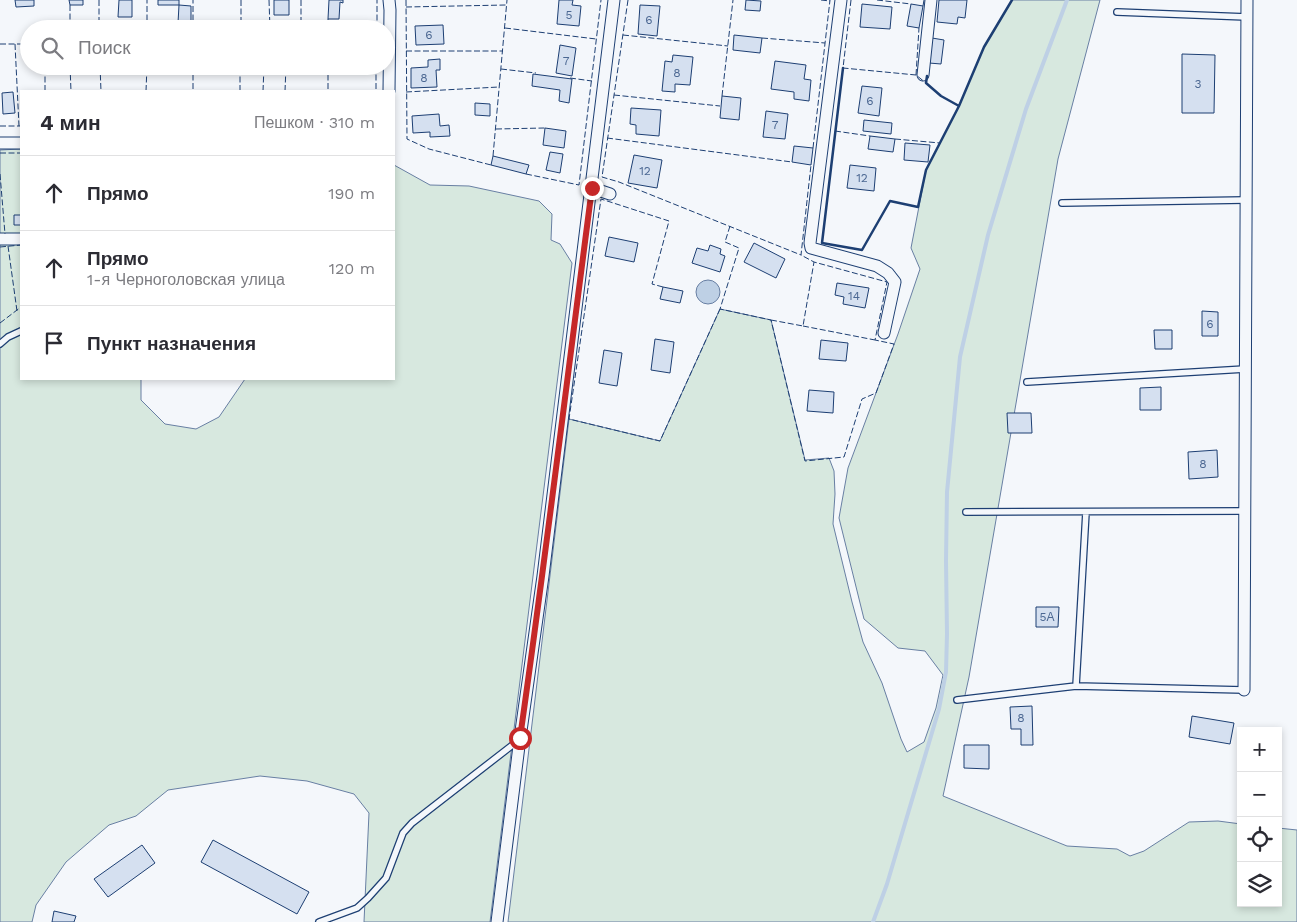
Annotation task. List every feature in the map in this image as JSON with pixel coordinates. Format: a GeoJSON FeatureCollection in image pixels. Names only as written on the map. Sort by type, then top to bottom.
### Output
{"type":"FeatureCollection","features":[{"type":"Feature","properties":{"kind":"street"},"geometry":{"type":"LineString","coordinates":[[389,0],[390,20]]}},
{"type":"Feature","properties":{"kind":"street"},"geometry":{"type":"LineString","coordinates":[[497,922],[543,576],[614,0]]}},
{"type":"Feature","properties":{"kind":"street"},"geometry":{"type":"LineString","coordinates":[[841,0],[810,243],[811,248],[877,266],[888,273],[895,282],[884,333]]}},
{"type":"Feature","properties":{"kind":"street"},"geometry":{"type":"LineString","coordinates":[[923,75],[931,0]]}},
{"type":"Feature","properties":{"kind":"street"},"geometry":{"type":"LineString","coordinates":[[1244,690],[1247,0]]}},
{"type":"Feature","properties":{"kind":"street"},"geometry":{"type":"LineString","coordinates":[[389,75],[389,90]]}},
{"type":"Feature","properties":{"kind":"street"},"geometry":{"type":"LineString","coordinates":[[0,143],[20,143]]}},
{"type":"Feature","properties":{"kind":"street"},"geometry":{"type":"LineString","coordinates":[[592,188],[610,194]]}},
{"type":"Feature","properties":{"kind":"street"},"geometry":{"type":"LineString","coordinates":[[0,239],[20,239]]}},
{"type":"Feature","properties":{"kind":"lane"},"geometry":{"type":"LineString","coordinates":[[1117,12],[1247,16]]}},
{"type":"Feature","properties":{"kind":"lane"},"geometry":{"type":"LineString","coordinates":[[1062,203],[1245,200]]}},
{"type":"Feature","properties":{"kind":"lane"},"geometry":{"type":"LineString","coordinates":[[0,344],[8,337],[20,331]]}},
{"type":"Feature","properties":{"kind":"lane"},"geometry":{"type":"LineString","coordinates":[[1027,382],[1245,369]]}},
{"type":"Feature","properties":{"kind":"lane"},"geometry":{"type":"LineString","coordinates":[[966,512],[1244,512]]}},
{"type":"Feature","properties":{"kind":"lane"},"geometry":{"type":"LineString","coordinates":[[1076,686],[1086,512]]}},
{"type":"Feature","properties":{"kind":"lane"},"geometry":{"type":"LineString","coordinates":[[957,700],[1076,686],[1244,690]]}},
{"type":"Feature","properties":{"kind":"lane"},"geometry":{"type":"LineString","coordinates":[[319,922],[357,908],[386,878],[403,833],[412,823],[520,738]]}},
{"type":"Feature","properties":{"kind":"shaded area"},"geometry":{"type":"Polygon","coordinates":[[[1012,0],[1100,0],[1058,159],[969,677],[943,796],[1067,846],[1117,849],[1130,856],[1144,851],[1189,822],[1218,821],[1237,823],[1237,907],[1282,907],[1282,828],[1297,830],[1297,922],[508,922],[569,419],[660,441],[720,309],[771,320],[805,460],[829,458],[834,471],[833,524],[863,642],[882,683],[907,752],[924,742],[936,708],[943,675],[925,651],[898,648],[864,619],[839,518],[848,468],[920,269],[911,248],[926,170],[959,106],[984,47],[1012,0]]]}},
{"type":"Feature","properties":{"kind":"shaded area"},"geometry":{"type":"Polygon","coordinates":[[[20,149],[20,380],[141,380],[141,400],[165,424],[196,429],[219,417],[244,380],[395,380],[395,166],[430,185],[469,186],[539,201],[552,214],[551,240],[560,244],[572,263],[490,922],[364,922],[369,813],[354,794],[307,781],[260,776],[168,790],[136,816],[109,825],[66,862],[36,905],[32,922],[0,922],[0,150],[20,149]]]}},
{"type":"Feature","properties":{"kind":"water"},"geometry":{"type":"Polygon","coordinates":[[[708,280],[717,283],[720,292],[717,301],[708,304],[699,301],[696,292],[699,283],[708,280]]]}},
{"type":"Feature","properties":{"kind":"building"},"geometry":{"type":"Polygon","coordinates":[[[15,0],[34,0],[34,6],[16,7],[15,0]]]}},
{"type":"Feature","properties":{"kind":"building"},"geometry":{"type":"Polygon","coordinates":[[[69,0],[83,0],[83,5],[70,5],[69,0]]]}},
{"type":"Feature","properties":{"kind":"building"},"geometry":{"type":"Polygon","coordinates":[[[119,0],[132,0],[132,17],[118,17],[119,0]]]}},
{"type":"Feature","properties":{"kind":"building"},"geometry":{"type":"Polygon","coordinates":[[[158,0],[179,0],[179,5],[158,5],[158,0]]]}},
{"type":"Feature","properties":{"kind":"building"},"geometry":{"type":"Polygon","coordinates":[[[274,0],[289,0],[289,15],[274,15],[274,0]]]}},
{"type":"Feature","properties":{"kind":"building"},"geometry":{"type":"Polygon","coordinates":[[[329,0],[343,0],[343,3],[340,2],[339,19],[328,19],[329,0]]]}},
{"type":"Feature","properties":{"kind":"building"},"geometry":{"type":"Polygon","coordinates":[[[559,0],[573,0],[572,5],[581,6],[579,26],[557,24],[559,0]]]}},
{"type":"Feature","properties":{"kind":"building"},"geometry":{"type":"Polygon","coordinates":[[[746,0],[761,1],[760,11],[745,10],[746,0]]]}},
{"type":"Feature","properties":{"kind":"building"},"geometry":{"type":"Polygon","coordinates":[[[939,0],[967,0],[965,18],[958,17],[957,24],[937,22],[939,0]]]}},
{"type":"Feature","properties":{"kind":"building"},"geometry":{"type":"Polygon","coordinates":[[[862,4],[892,7],[890,29],[860,27],[862,4]]]}},
{"type":"Feature","properties":{"kind":"building"},"geometry":{"type":"Polygon","coordinates":[[[911,4],[923,6],[919,28],[907,26],[911,4]]]}},
{"type":"Feature","properties":{"kind":"building"},"geometry":{"type":"Polygon","coordinates":[[[179,5],[191,6],[191,20],[178,20],[179,5]]]}},
{"type":"Feature","properties":{"kind":"building"},"geometry":{"type":"Polygon","coordinates":[[[640,5],[660,6],[657,36],[638,34],[640,5]]]}},
{"type":"Feature","properties":{"kind":"building"},"geometry":{"type":"Polygon","coordinates":[[[443,25],[444,44],[416,45],[415,26],[443,25]]]}},
{"type":"Feature","properties":{"kind":"building"},"geometry":{"type":"Polygon","coordinates":[[[734,35],[762,38],[760,53],[733,50],[734,35]]]}},
{"type":"Feature","properties":{"kind":"building"},"geometry":{"type":"Polygon","coordinates":[[[932,38],[944,40],[941,64],[929,63],[932,38]]]}},
{"type":"Feature","properties":{"kind":"building"},"geometry":{"type":"Polygon","coordinates":[[[560,45],[576,48],[572,76],[556,73],[560,45]]]}},
{"type":"Feature","properties":{"kind":"building"},"geometry":{"type":"Polygon","coordinates":[[[1182,54],[1215,55],[1214,113],[1182,113],[1182,54]]]}},
{"type":"Feature","properties":{"kind":"building"},"geometry":{"type":"Polygon","coordinates":[[[673,55],[693,57],[690,85],[675,84],[675,92],[662,91],[665,61],[672,62],[673,55]]]}},
{"type":"Feature","properties":{"kind":"building"},"geometry":{"type":"Polygon","coordinates":[[[440,59],[440,70],[436,70],[437,87],[411,88],[411,68],[428,67],[428,60],[440,59]]]}},
{"type":"Feature","properties":{"kind":"building"},"geometry":{"type":"Polygon","coordinates":[[[775,61],[806,65],[804,79],[811,80],[809,101],[794,99],[794,92],[771,89],[775,61]]]}},
{"type":"Feature","properties":{"kind":"building"},"geometry":{"type":"Polygon","coordinates":[[[533,74],[572,79],[569,103],[559,101],[560,90],[532,86],[533,74]]]}},
{"type":"Feature","properties":{"kind":"building"},"geometry":{"type":"Polygon","coordinates":[[[862,86],[882,88],[879,116],[858,113],[862,86]]]}},
{"type":"Feature","properties":{"kind":"building"},"geometry":{"type":"Polygon","coordinates":[[[13,92],[15,113],[3,114],[2,93],[13,92]]]}},
{"type":"Feature","properties":{"kind":"building"},"geometry":{"type":"Polygon","coordinates":[[[722,96],[741,98],[739,120],[720,118],[722,96]]]}},
{"type":"Feature","properties":{"kind":"building"},"geometry":{"type":"Polygon","coordinates":[[[475,103],[490,104],[490,116],[475,115],[475,103]]]}},
{"type":"Feature","properties":{"kind":"building"},"geometry":{"type":"Polygon","coordinates":[[[631,108],[661,110],[659,136],[636,134],[636,125],[630,124],[631,108]]]}},
{"type":"Feature","properties":{"kind":"building"},"geometry":{"type":"Polygon","coordinates":[[[766,111],[788,114],[785,139],[763,137],[766,111]]]}},
{"type":"Feature","properties":{"kind":"building"},"geometry":{"type":"Polygon","coordinates":[[[439,114],[440,126],[449,125],[450,136],[430,137],[430,132],[413,133],[412,116],[439,114]]]}},
{"type":"Feature","properties":{"kind":"building"},"geometry":{"type":"Polygon","coordinates":[[[864,120],[892,123],[891,134],[863,131],[864,120]]]}},
{"type":"Feature","properties":{"kind":"building"},"geometry":{"type":"Polygon","coordinates":[[[545,128],[566,131],[564,148],[543,145],[545,128]]]}},
{"type":"Feature","properties":{"kind":"building"},"geometry":{"type":"Polygon","coordinates":[[[870,136],[895,139],[893,152],[868,149],[870,136]]]}},
{"type":"Feature","properties":{"kind":"building"},"geometry":{"type":"Polygon","coordinates":[[[905,143],[930,145],[928,162],[904,160],[905,143]]]}},
{"type":"Feature","properties":{"kind":"building"},"geometry":{"type":"Polygon","coordinates":[[[794,146],[813,148],[811,165],[792,162],[794,146]]]}},
{"type":"Feature","properties":{"kind":"building"},"geometry":{"type":"Polygon","coordinates":[[[550,152],[563,154],[560,173],[546,170],[550,152]]]}},
{"type":"Feature","properties":{"kind":"building"},"geometry":{"type":"Polygon","coordinates":[[[634,155],[662,160],[657,188],[628,183],[634,155]]]}},
{"type":"Feature","properties":{"kind":"building"},"geometry":{"type":"Polygon","coordinates":[[[493,156],[529,165],[526,174],[491,165],[493,156]]]}},
{"type":"Feature","properties":{"kind":"building"},"geometry":{"type":"Polygon","coordinates":[[[850,165],[876,168],[874,191],[847,188],[850,165]]]}},
{"type":"Feature","properties":{"kind":"building"},"geometry":{"type":"Polygon","coordinates":[[[14,215],[20,215],[20,225],[14,225],[14,215]]]}},
{"type":"Feature","properties":{"kind":"building"},"geometry":{"type":"Polygon","coordinates":[[[609,237],[638,243],[634,262],[605,256],[609,237]]]}},
{"type":"Feature","properties":{"kind":"building"},"geometry":{"type":"Polygon","coordinates":[[[754,243],[785,259],[776,278],[744,262],[754,243]]]}},
{"type":"Feature","properties":{"kind":"building"},"geometry":{"type":"Polygon","coordinates":[[[710,245],[721,249],[720,254],[725,256],[720,272],[692,263],[697,248],[708,251],[710,245]]]}},
{"type":"Feature","properties":{"kind":"building"},"geometry":{"type":"Polygon","coordinates":[[[837,283],[869,288],[865,308],[843,304],[844,297],[835,295],[837,283]]]}},
{"type":"Feature","properties":{"kind":"building"},"geometry":{"type":"Polygon","coordinates":[[[663,287],[683,291],[680,303],[660,299],[663,287]]]}},
{"type":"Feature","properties":{"kind":"building"},"geometry":{"type":"Polygon","coordinates":[[[1202,311],[1218,312],[1218,336],[1202,336],[1202,311]]]}},
{"type":"Feature","properties":{"kind":"building"},"geometry":{"type":"Polygon","coordinates":[[[1154,330],[1172,330],[1172,349],[1155,349],[1154,330]]]}},
{"type":"Feature","properties":{"kind":"building"},"geometry":{"type":"Polygon","coordinates":[[[655,339],[674,342],[670,373],[651,370],[655,339]]]}},
{"type":"Feature","properties":{"kind":"building"},"geometry":{"type":"Polygon","coordinates":[[[821,340],[848,343],[846,361],[819,359],[821,340]]]}},
{"type":"Feature","properties":{"kind":"building"},"geometry":{"type":"Polygon","coordinates":[[[604,350],[622,353],[617,386],[599,383],[604,350]]]}},
{"type":"Feature","properties":{"kind":"building"},"geometry":{"type":"Polygon","coordinates":[[[1161,387],[1161,410],[1140,410],[1140,388],[1161,387]]]}},
{"type":"Feature","properties":{"kind":"building"},"geometry":{"type":"Polygon","coordinates":[[[809,390],[834,392],[833,413],[807,411],[809,390]]]}},
{"type":"Feature","properties":{"kind":"building"},"geometry":{"type":"Polygon","coordinates":[[[1007,413],[1031,413],[1032,433],[1008,433],[1007,413]]]}},
{"type":"Feature","properties":{"kind":"building"},"geometry":{"type":"Polygon","coordinates":[[[1217,450],[1218,477],[1189,479],[1188,452],[1217,450]]]}},
{"type":"Feature","properties":{"kind":"building"},"geometry":{"type":"Polygon","coordinates":[[[1036,607],[1059,607],[1058,627],[1036,627],[1036,607]]]}},
{"type":"Feature","properties":{"kind":"building"},"geometry":{"type":"Polygon","coordinates":[[[1032,706],[1033,745],[1021,745],[1021,729],[1011,729],[1010,707],[1032,706]]]}},
{"type":"Feature","properties":{"kind":"building"},"geometry":{"type":"Polygon","coordinates":[[[1192,716],[1234,723],[1230,744],[1189,737],[1192,716]]]}},
{"type":"Feature","properties":{"kind":"building"},"geometry":{"type":"Polygon","coordinates":[[[964,745],[989,745],[989,769],[964,768],[964,745]]]}},
{"type":"Feature","properties":{"kind":"building"},"geometry":{"type":"Polygon","coordinates":[[[213,840],[309,892],[297,914],[201,862],[213,840]]]}},
{"type":"Feature","properties":{"kind":"building"},"geometry":{"type":"Polygon","coordinates":[[[142,845],[155,863],[108,897],[94,879],[142,845]]]}},
{"type":"Feature","properties":{"kind":"building"},"geometry":{"type":"Polygon","coordinates":[[[54,911],[76,916],[74,922],[52,922],[54,911]]]}},
{"type":"Feature","properties":{"kind":"waterway"},"geometry":{"type":"LineString","coordinates":[[873,922],[887,884],[939,709],[946,672],[947,492],[960,357],[988,235],[1026,109],[1067,0]]}},
{"type":"Feature","properties":{"kind":"fence"},"geometry":{"type":"LineString","coordinates":[[99,0],[99,20]]}},
{"type":"Feature","properties":{"kind":"fence"},"geometry":{"type":"LineString","coordinates":[[147,0],[147,20]]}},
{"type":"Feature","properties":{"kind":"fence"},"geometry":{"type":"LineString","coordinates":[[193,0],[193,20]]}},
{"type":"Feature","properties":{"kind":"fence"},"geometry":{"type":"LineString","coordinates":[[241,0],[241,20]]}},
{"type":"Feature","properties":{"kind":"fence"},"geometry":{"type":"LineString","coordinates":[[269,0],[270,20]]}},
{"type":"Feature","properties":{"kind":"fence"},"geometry":{"type":"LineString","coordinates":[[301,0],[301,20]]}},
{"type":"Feature","properties":{"kind":"fence"},"geometry":{"type":"LineString","coordinates":[[377,0],[377,20]]}},
{"type":"Feature","properties":{"kind":"fence"},"geometry":{"type":"LineString","coordinates":[[406,0],[407,139],[429,149],[491,165]]}},
{"type":"Feature","properties":{"kind":"fence"},"geometry":{"type":"LineString","coordinates":[[493,156],[507,0]]}},
{"type":"Feature","properties":{"kind":"fence"},"geometry":{"type":"LineString","coordinates":[[526,174],[579,185],[601,0]]}},
{"type":"Feature","properties":{"kind":"fence"},"geometry":{"type":"LineString","coordinates":[[628,0],[602,177],[619,182],[801,255],[811,165]]}},
{"type":"Feature","properties":{"kind":"fence"},"geometry":{"type":"LineString","coordinates":[[722,96],[733,0]]}},
{"type":"Feature","properties":{"kind":"fence"},"geometry":{"type":"LineString","coordinates":[[821,0],[830,1]]}},
{"type":"Feature","properties":{"kind":"fence"},"geometry":{"type":"LineString","coordinates":[[813,148],[830,0]]}},
{"type":"Feature","properties":{"kind":"fence"},"geometry":{"type":"LineString","coordinates":[[851,0],[843,68],[916,75],[926,83]]}},
{"type":"Feature","properties":{"kind":"fence"},"geometry":{"type":"LineString","coordinates":[[877,0],[911,4]]}},
{"type":"Feature","properties":{"kind":"fence"},"geometry":{"type":"LineString","coordinates":[[923,6],[924,0]]}},
{"type":"Feature","properties":{"kind":"fence"},"geometry":{"type":"LineString","coordinates":[[70,5],[70,20]]}},
{"type":"Feature","properties":{"kind":"fence"},"geometry":{"type":"LineString","coordinates":[[406,7],[506,5]]}},
{"type":"Feature","properties":{"kind":"fence"},"geometry":{"type":"LineString","coordinates":[[505,28],[596,39]]}},
{"type":"Feature","properties":{"kind":"fence"},"geometry":{"type":"LineString","coordinates":[[916,75],[919,28]]}},
{"type":"Feature","properties":{"kind":"fence"},"geometry":{"type":"LineString","coordinates":[[623,35],[728,46]]}},
{"type":"Feature","properties":{"kind":"fence"},"geometry":{"type":"LineString","coordinates":[[762,38],[825,43]]}},
{"type":"Feature","properties":{"kind":"fence"},"geometry":{"type":"LineString","coordinates":[[0,44],[20,44]]}},
{"type":"Feature","properties":{"kind":"fence"},"geometry":{"type":"LineString","coordinates":[[15,44],[19,126]]}},
{"type":"Feature","properties":{"kind":"fence"},"geometry":{"type":"LineString","coordinates":[[406,51],[503,51]]}},
{"type":"Feature","properties":{"kind":"fence"},"geometry":{"type":"LineString","coordinates":[[501,69],[536,73]]}},
{"type":"Feature","properties":{"kind":"fence"},"geometry":{"type":"LineString","coordinates":[[45,75],[45,90]]}},
{"type":"Feature","properties":{"kind":"fence"},"geometry":{"type":"LineString","coordinates":[[70,75],[71,90]]}},
{"type":"Feature","properties":{"kind":"fence"},"geometry":{"type":"LineString","coordinates":[[100,75],[101,90]]}},
{"type":"Feature","properties":{"kind":"fence"},"geometry":{"type":"LineString","coordinates":[[146,90],[147,75]]}},
{"type":"Feature","properties":{"kind":"fence"},"geometry":{"type":"LineString","coordinates":[[193,75],[193,90]]}},
{"type":"Feature","properties":{"kind":"fence"},"geometry":{"type":"LineString","coordinates":[[240,75],[240,90]]}},
{"type":"Feature","properties":{"kind":"fence"},"geometry":{"type":"LineString","coordinates":[[263,90],[264,75]]}},
{"type":"Feature","properties":{"kind":"fence"},"geometry":{"type":"LineString","coordinates":[[285,90],[286,75]]}},
{"type":"Feature","properties":{"kind":"fence"},"geometry":{"type":"LineString","coordinates":[[328,75],[328,90]]}},
{"type":"Feature","properties":{"kind":"fence"},"geometry":{"type":"LineString","coordinates":[[376,75],[376,90]]}},
{"type":"Feature","properties":{"kind":"fence"},"geometry":{"type":"LineString","coordinates":[[570,78],[592,81]]}},
{"type":"Feature","properties":{"kind":"fence"},"geometry":{"type":"LineString","coordinates":[[406,92],[499,87]]}},
{"type":"Feature","properties":{"kind":"fence"},"geometry":{"type":"LineString","coordinates":[[614,95],[720,106]]}},
{"type":"Feature","properties":{"kind":"fence"},"geometry":{"type":"LineString","coordinates":[[0,126],[20,126]]}},
{"type":"Feature","properties":{"kind":"fence"},"geometry":{"type":"LineString","coordinates":[[496,129],[545,128]]}},
{"type":"Feature","properties":{"kind":"fence"},"geometry":{"type":"LineString","coordinates":[[835,131],[870,136]]}},
{"type":"Feature","properties":{"kind":"fence"},"geometry":{"type":"LineString","coordinates":[[607,138],[792,162]]}},
{"type":"Feature","properties":{"kind":"fence"},"geometry":{"type":"LineString","coordinates":[[895,139],[940,143]]}},
{"type":"Feature","properties":{"kind":"fence"},"geometry":{"type":"LineString","coordinates":[[0,153],[20,153]]}},
{"type":"Feature","properties":{"kind":"fence"},"geometry":{"type":"LineString","coordinates":[[0,174],[5,234]]}},
{"type":"Feature","properties":{"kind":"fence"},"geometry":{"type":"LineString","coordinates":[[663,287],[652,284],[669,221],[601,199],[569,419],[660,441],[720,309]]}},
{"type":"Feature","properties":{"kind":"fence"},"geometry":{"type":"LineString","coordinates":[[730,226],[725,242],[739,248],[720,309],[771,320],[805,461],[844,457],[862,399],[876,393],[894,344],[875,340],[887,282],[814,262],[801,255]]}},
{"type":"Feature","properties":{"kind":"fence"},"geometry":{"type":"LineString","coordinates":[[0,247],[20,245]]}},
{"type":"Feature","properties":{"kind":"fence"},"geometry":{"type":"LineString","coordinates":[[8,246],[17,311]]}},
{"type":"Feature","properties":{"kind":"fence"},"geometry":{"type":"LineString","coordinates":[[771,320],[803,326],[814,262]]}},
{"type":"Feature","properties":{"kind":"fence"},"geometry":{"type":"LineString","coordinates":[[0,323],[20,308]]}},
{"type":"Feature","properties":{"kind":"fence"},"geometry":{"type":"LineString","coordinates":[[803,326],[875,340]]}},
{"type":"Feature","properties":{"kind":"wall"},"geometry":{"type":"LineString","coordinates":[[843,68],[822,243],[862,250],[890,201],[918,207],[926,170],[959,106],[984,47],[1012,0]]}},
{"type":"Feature","properties":{"kind":"wall"},"geometry":{"type":"LineString","coordinates":[[927,76],[926,83],[941,96],[959,106]]}},
{"type":"Feature","properties":{"kind":"route"},"geometry":{"type":"LineString","coordinates":[[520,738],[543,576],[592,188]]}}]}
